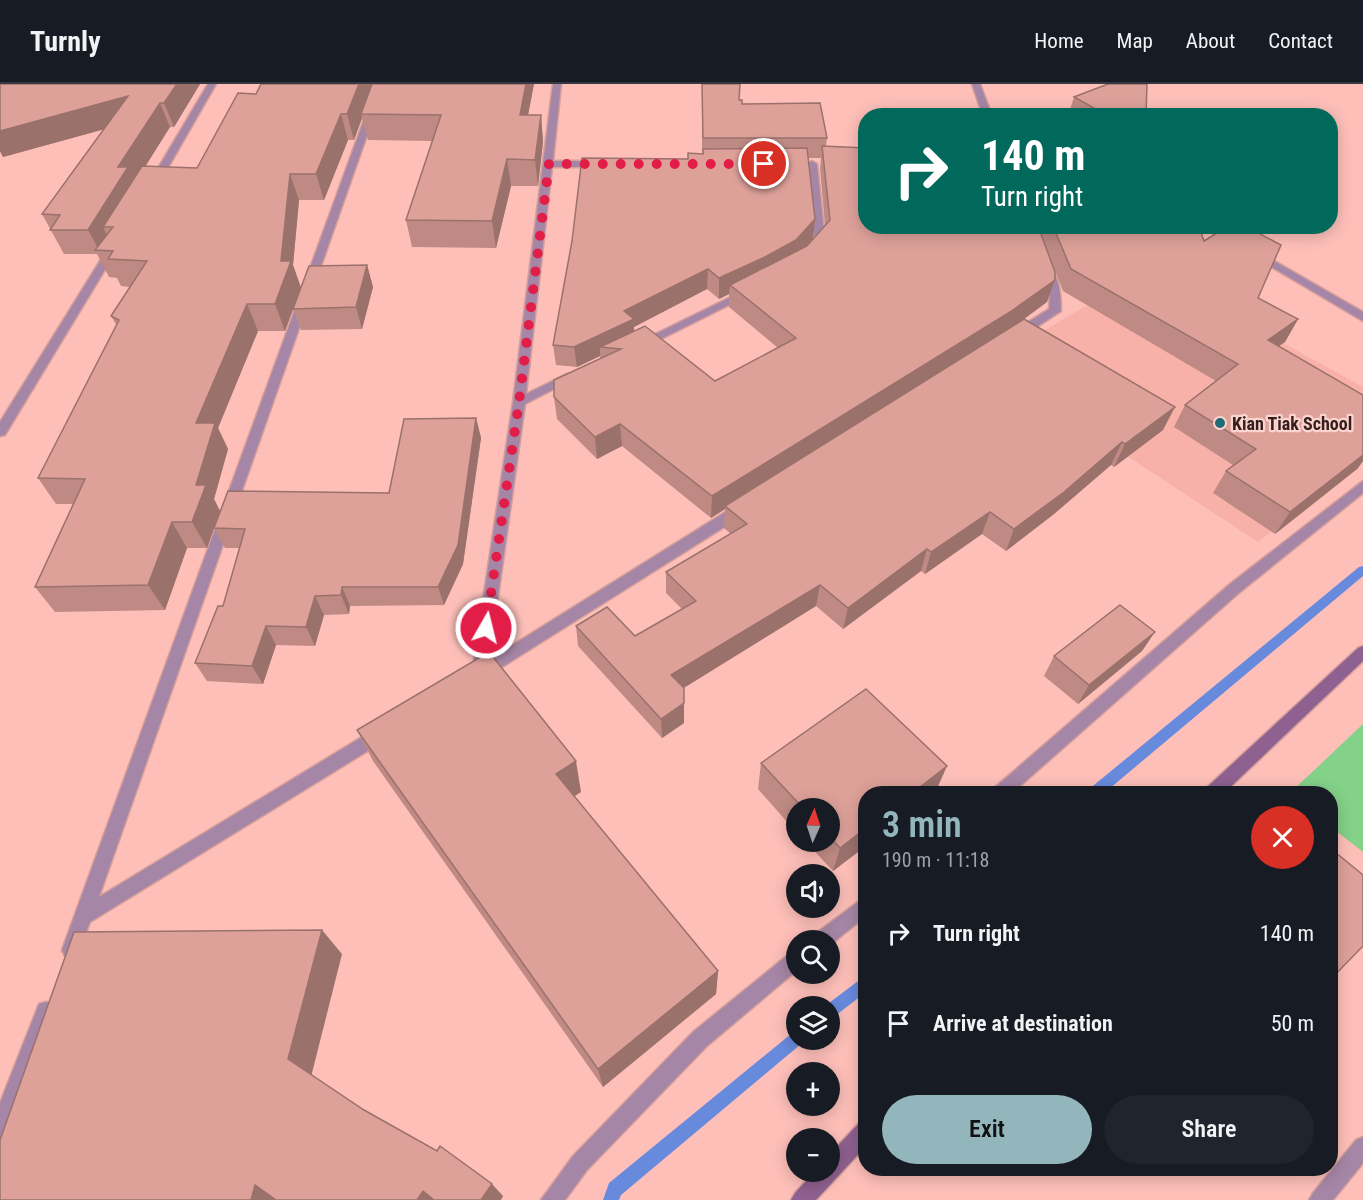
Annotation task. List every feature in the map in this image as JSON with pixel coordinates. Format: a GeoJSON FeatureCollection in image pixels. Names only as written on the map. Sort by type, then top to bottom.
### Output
{"type":"FeatureCollection","features":[{"type":"Feature","properties":{"kind":"street"},"geometry":{"type":"LineString","coordinates":[[145,197],[212,84]]}},
{"type":"Feature","properties":{"kind":"street"},"geometry":{"type":"LineString","coordinates":[[63,969],[381,84]]}},
{"type":"Feature","properties":{"kind":"street"},"geometry":{"type":"LineString","coordinates":[[557,84],[519,402],[475,676],[752,502]]}},
{"type":"Feature","properties":{"kind":"street"},"geometry":{"type":"LineString","coordinates":[[976,84],[985,108]]}},
{"type":"Feature","properties":{"kind":"street"},"geometry":{"type":"LineString","coordinates":[[549,164],[609,164]]}},
{"type":"Feature","properties":{"kind":"street"},"geometry":{"type":"LineString","coordinates":[[806,256],[819,241],[812,164]]}},
{"type":"Feature","properties":{"kind":"street"},"geometry":{"type":"LineString","coordinates":[[1223,234],[1363,317]]}},
{"type":"Feature","properties":{"kind":"street"},"geometry":{"type":"LineString","coordinates":[[0,432],[120,237]]}},
{"type":"Feature","properties":{"kind":"street"},"geometry":{"type":"LineString","coordinates":[[1005,343],[1055,311],[1056,294],[1043,260]]}},
{"type":"Feature","properties":{"kind":"street"},"geometry":{"type":"LineString","coordinates":[[627,350],[756,288]]}},
{"type":"Feature","properties":{"kind":"street"},"geometry":{"type":"LineString","coordinates":[[519,402],[584,371]]}},
{"type":"Feature","properties":{"kind":"street"},"geometry":{"type":"LineString","coordinates":[[1008,786],[1235,588],[1363,486]]}},
{"type":"Feature","properties":{"kind":"street"},"geometry":{"type":"LineString","coordinates":[[1220,786],[1363,652]]}},
{"type":"Feature","properties":{"kind":"street"},"geometry":{"type":"LineString","coordinates":[[84,915],[399,723]]}},
{"type":"Feature","properties":{"kind":"street"},"geometry":{"type":"LineString","coordinates":[[834,930],[858,910]]}},
{"type":"Feature","properties":{"kind":"street"},"geometry":{"type":"LineString","coordinates":[[552,1200],[580,1163],[700,1039],[786,968]]}},
{"type":"Feature","properties":{"kind":"street"},"geometry":{"type":"LineString","coordinates":[[0,1128],[51,1000]]}},
{"type":"Feature","properties":{"kind":"street"},"geometry":{"type":"LineString","coordinates":[[840,1158],[858,1139]]}},
{"type":"Feature","properties":{"kind":"street"},"geometry":{"type":"LineString","coordinates":[[1320,1200],[1363,1147]]}},
{"type":"Feature","properties":{"kind":"street"},"geometry":{"type":"LineString","coordinates":[[802,1200],[818,1182]]}},
{"type":"Feature","properties":{"kind":"shaded area","name":"Kian Tiak School"},"geometry":{"type":"Polygon","coordinates":[[[1160,275],[1363,387],[1363,459],[1258,542],[987,364],[1084,307],[1160,275]]]}},
{"type":"Feature","properties":{"kind":"green space"},"geometry":{"type":"Polygon","coordinates":[[[1363,724],[1363,852],[1338,832],[1338,786],[1297,786],[1363,724]]]}},
{"type":"Feature","properties":{"kind":"building"},"geometry":{"type":"Polygon","coordinates":[[[0,84],[177,84],[164,103],[160,103],[118,167],[128,167],[88,230],[50,230],[60,215],[42,214],[128,96],[0,131],[0,84]]]}},
{"type":"Feature","properties":{"kind":"building"},"geometry":{"type":"Polygon","coordinates":[[[261,84],[359,84],[347,114],[341,114],[316,174],[290,174],[281,261],[291,261],[275,304],[247,304],[196,423],[215,423],[196,485],[206,485],[192,522],[172,522],[148,585],[35,587],[85,479],[38,478],[119,320],[111,316],[147,261],[108,259],[113,251],[95,250],[113,227],[103,227],[142,166],[197,168],[238,93],[256,94],[261,84]]]}},
{"type":"Feature","properties":{"kind":"building"},"geometry":{"type":"Polygon","coordinates":[[[372,84],[526,84],[520,115],[541,115],[535,160],[507,159],[492,221],[406,220],[441,115],[361,114],[372,84]]]}},
{"type":"Feature","properties":{"kind":"building"},"geometry":{"type":"Polygon","coordinates":[[[702,84],[740,84],[739,100],[742,100],[742,104],[820,103],[827,138],[703,138],[702,84]]]}},
{"type":"Feature","properties":{"kind":"building"},"geometry":{"type":"Polygon","coordinates":[[[1108,84],[1147,84],[1146,108],[1094,108],[1074,97],[1108,84]]]}},
{"type":"Feature","properties":{"kind":"building"},"geometry":{"type":"Polygon","coordinates":[[[822,146],[858,148],[858,234],[1041,234],[1055,272],[1055,280],[1010,312],[712,496],[620,424],[595,437],[554,397],[554,380],[621,349],[600,347],[645,326],[715,381],[796,338],[730,285],[807,246],[830,220],[822,146]]]}},
{"type":"Feature","properties":{"kind":"building"},"geometry":{"type":"Polygon","coordinates":[[[807,148],[815,219],[796,240],[719,278],[708,269],[624,311],[634,319],[574,347],[553,345],[572,241],[582,158],[688,159],[688,153],[703,154],[703,149],[807,148]]]}},
{"type":"Feature","properties":{"kind":"building"},"geometry":{"type":"Polygon","coordinates":[[[1056,234],[1202,234],[1204,241],[1215,234],[1260,234],[1281,245],[1258,298],[1298,319],[1268,340],[1363,395],[1363,455],[1290,512],[1226,471],[1256,449],[1185,405],[1238,364],[1071,269],[1056,234]]]}},
{"type":"Feature","properties":{"kind":"building"},"geometry":{"type":"Polygon","coordinates":[[[367,265],[356,307],[293,309],[309,266],[367,265]]]}},
{"type":"Feature","properties":{"kind":"building"},"geometry":{"type":"Polygon","coordinates":[[[1024,319],[1175,407],[1125,444],[1122,442],[1064,492],[1014,529],[990,512],[931,552],[927,549],[848,608],[820,585],[671,675],[684,688],[684,703],[661,719],[576,626],[607,607],[635,636],[696,601],[666,572],[747,524],[725,506],[1024,319]]]}},
{"type":"Feature","properties":{"kind":"building"},"geometry":{"type":"Polygon","coordinates":[[[476,418],[458,545],[438,587],[342,587],[341,595],[315,596],[306,627],[266,626],[252,666],[195,663],[218,606],[223,606],[245,529],[214,528],[228,491],[389,493],[404,419],[476,418]]]}},
{"type":"Feature","properties":{"kind":"building"},"geometry":{"type":"Polygon","coordinates":[[[1120,605],[1155,632],[1089,685],[1054,656],[1120,605]]]}},
{"type":"Feature","properties":{"kind":"building"},"geometry":{"type":"Polygon","coordinates":[[[489,652],[576,761],[556,774],[718,971],[598,1069],[357,730],[489,652]]]}},
{"type":"Feature","properties":{"kind":"building"},"geometry":{"type":"Polygon","coordinates":[[[866,689],[947,766],[921,786],[858,786],[858,834],[840,848],[840,798],[794,798],[761,763],[866,689]]]}},
{"type":"Feature","properties":{"kind":"building"},"geometry":{"type":"Polygon","coordinates":[[[1338,855],[1363,875],[1363,946],[1338,972],[1338,855]]]}},
{"type":"Feature","properties":{"kind":"building"},"geometry":{"type":"Polygon","coordinates":[[[322,930],[288,1059],[364,1110],[437,1151],[440,1146],[492,1184],[481,1200],[434,1200],[423,1191],[417,1200],[276,1200],[255,1185],[251,1200],[0,1200],[0,1140],[74,932],[322,930]]]}},
{"type":"Feature","properties":{"kind":"waterway"},"geometry":{"type":"LineString","coordinates":[[1103,786],[1363,570]]}},
{"type":"Feature","properties":{"kind":"waterway"},"geometry":{"type":"LineString","coordinates":[[840,1003],[858,988]]}},
{"type":"Feature","properties":{"kind":"waterway"},"geometry":{"type":"LineString","coordinates":[[611,1200],[615,1189],[786,1047]]}},
{"type":"Feature","properties":{"kind":"place","name":"Kian Tiak School"},"geometry":{"type":"Point","coordinates":[1220,423]}},
{"type":"Feature","properties":{"kind":"route"},"geometry":{"type":"LineString","coordinates":[[486,628],[519,402],[549,164],[764,164]]}}]}
